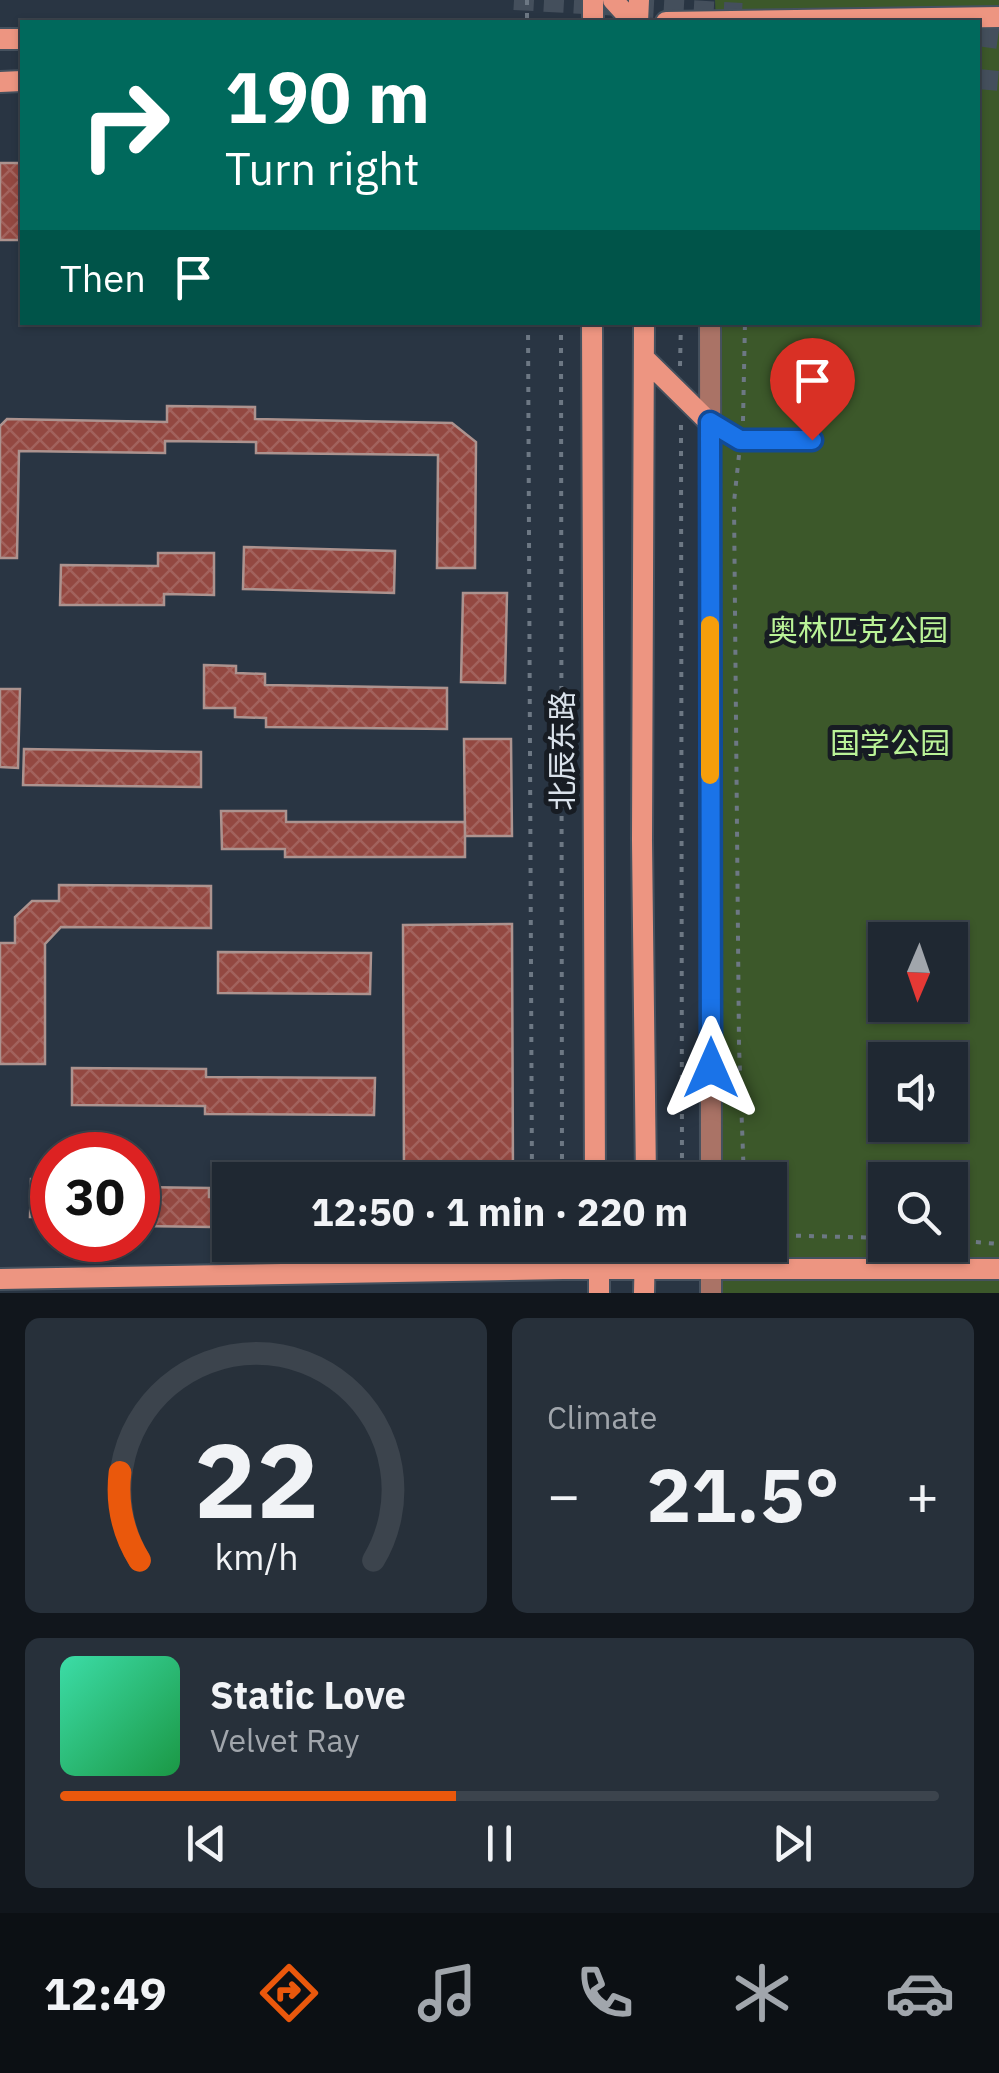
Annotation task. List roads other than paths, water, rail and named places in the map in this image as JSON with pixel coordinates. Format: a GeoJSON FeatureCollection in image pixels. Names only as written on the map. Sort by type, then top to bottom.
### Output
{"type":"FeatureCollection","features":[{"type":"Feature","properties":{"kind":"main road"},"geometry":{"type":"LineString","coordinates":[[613,0],[634,20]]}},
{"type":"Feature","properties":{"kind":"main road"},"geometry":{"type":"LineString","coordinates":[[782,20],[999,17]]}},
{"type":"Feature","properties":{"kind":"main road","name":"北辰东路"},"geometry":{"type":"LineString","coordinates":[[592,325],[595,1162]]}},
{"type":"Feature","properties":{"kind":"main road"},"geometry":{"type":"LineString","coordinates":[[644,325],[642,842],[646,1162]]}},
{"type":"Feature","properties":{"kind":"main road"},"geometry":{"type":"LineString","coordinates":[[645,359],[710,422]]}},
{"type":"Feature","properties":{"kind":"main road"},"geometry":{"type":"LineString","coordinates":[[599,1293],[600,1262]]}},
{"type":"Feature","properties":{"kind":"main road"},"geometry":{"type":"LineString","coordinates":[[0,1278],[600,1268],[644,1282],[711,1268],[999,1270]]}},
{"type":"Feature","properties":{"kind":"street"},"geometry":{"type":"LineString","coordinates":[[710,325],[711,1162]]}},
{"type":"Feature","properties":{"kind":"street"},"geometry":{"type":"LineString","coordinates":[[711,1262],[711,1293]]}},
{"type":"Feature","properties":{"kind":"lane"},"geometry":{"type":"LineString","coordinates":[[710,422],[740,440],[812,440]]}},
{"type":"Feature","properties":{"kind":"tunnel"},"geometry":{"type":"LineString","coordinates":[[514,0],[742,13]]}},
{"type":"Feature","properties":{"kind":"tunnel"},"geometry":{"type":"LineString","coordinates":[[980,36],[999,39]]}},
{"type":"Feature","properties":{"kind":"tunnel"},"geometry":{"type":"LineString","coordinates":[[980,79],[999,81]]}},
{"type":"Feature","properties":{"kind":"park label","name":"奥林匹克公园"},"geometry":{"type":"Point","coordinates":[858,631]}},
{"type":"Feature","properties":{"kind":"park label","name":"国学公园"},"geometry":{"type":"Point","coordinates":[890,744]}}]}
